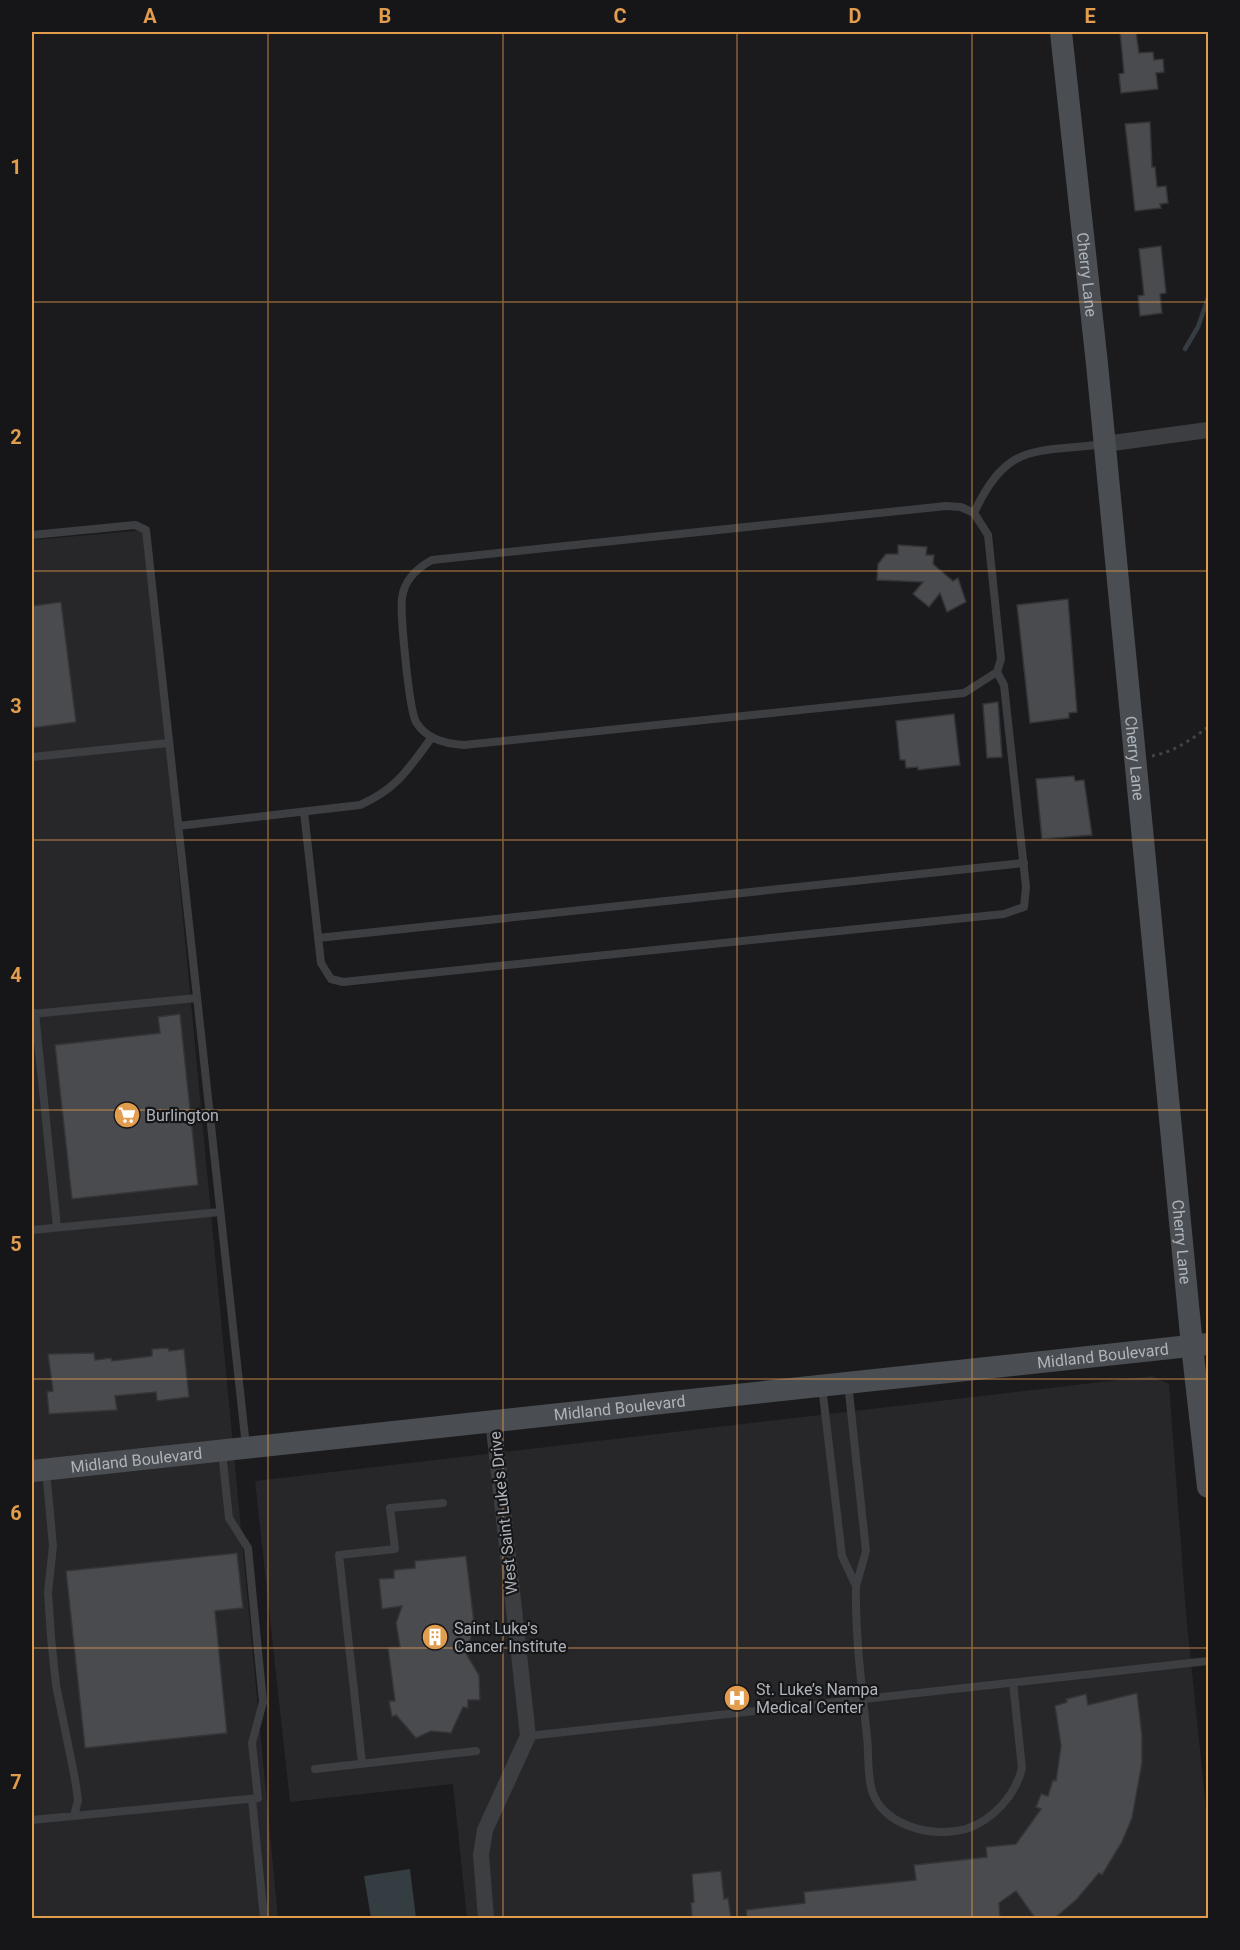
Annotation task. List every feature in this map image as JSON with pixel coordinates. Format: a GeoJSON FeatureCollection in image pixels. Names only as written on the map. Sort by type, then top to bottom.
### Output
{"type":"FeatureCollection","features":[{"type":"Feature","properties":{"kind":"main road","name":"Cherry Lane"},"geometry":{"type":"LineString","coordinates":[[1061,32],[1136,759],[1200,1345],[1209,1487]]}},
{"type":"Feature","properties":{"kind":"main road","name":"Midland Boulevard"},"geometry":{"type":"LineString","coordinates":[[39,1470],[1200,1345]]}},
{"type":"Feature","properties":{"kind":"street"},"geometry":{"type":"LineString","coordinates":[[1105,444],[1209,430]]}},
{"type":"Feature","properties":{"kind":"street","name":"West Saint Luke's Drive"},"geometry":{"type":"LineString","coordinates":[[493,1420],[528,1736]]}},
{"type":"Feature","properties":{"kind":"street"},"geometry":{"type":"LineString","coordinates":[[486,1918],[481,1855],[485,1830],[528,1736]]}},
{"type":"Feature","properties":{"kind":"lane"},"geometry":{"type":"LineString","coordinates":[[974,513],[992,479],[1015,457],[1033,452],[1105,444]]}},
{"type":"Feature","properties":{"kind":"lane"},"geometry":{"type":"LineString","coordinates":[[946,506],[961,507],[974,513],[988,535],[1001,659],[997,672],[964,693],[464,745],[450,744],[432,737],[417,723],[413,713],[402,598],[408,581],[419,567],[432,560],[946,506]]}},
{"type":"Feature","properties":{"kind":"lane"},"geometry":{"type":"LineString","coordinates":[[32,535],[135,525],[146,530],[246,1447]]}},
{"type":"Feature","properties":{"kind":"lane"},"geometry":{"type":"LineString","coordinates":[[304,812],[321,963],[331,979],[343,982],[1004,914],[1024,907],[1026,887],[1004,685],[997,672]]}},
{"type":"Feature","properties":{"kind":"lane"},"geometry":{"type":"LineString","coordinates":[[178,826],[360,805],[381,796],[402,779],[432,737]]}},
{"type":"Feature","properties":{"kind":"lane"},"geometry":{"type":"LineString","coordinates":[[32,757],[169,743]]}},
{"type":"Feature","properties":{"kind":"lane"},"geometry":{"type":"LineString","coordinates":[[318,938],[1024,863]]}},
{"type":"Feature","properties":{"kind":"lane"},"geometry":{"type":"LineString","coordinates":[[57,1227],[34,1013],[197,998]]}},
{"type":"Feature","properties":{"kind":"lane"},"geometry":{"type":"LineString","coordinates":[[32,1230],[220,1212]]}},
{"type":"Feature","properties":{"kind":"lane"},"geometry":{"type":"LineString","coordinates":[[848,1382],[866,1551],[856,1586],[855,1619],[863,1700],[873,1792],[891,1816],[912,1827],[935,1833],[951,1832],[977,1825],[993,1815],[1019,1781],[1022,1768],[1013,1683]]}},
{"type":"Feature","properties":{"kind":"lane"},"geometry":{"type":"LineString","coordinates":[[822,1385],[843,1556],[856,1586]]}},
{"type":"Feature","properties":{"kind":"lane"},"geometry":{"type":"LineString","coordinates":[[32,1820],[258,1798],[252,1743],[263,1702],[248,1548],[230,1518],[221,1450]]}},
{"type":"Feature","properties":{"kind":"lane"},"geometry":{"type":"LineString","coordinates":[[39,1470],[53,1546],[48,1592],[51,1637],[56,1685],[78,1800],[74,1816]]}},
{"type":"Feature","properties":{"kind":"lane"},"geometry":{"type":"LineString","coordinates":[[362,1762],[339,1555],[395,1549],[390,1508],[443,1503]]}},
{"type":"Feature","properties":{"kind":"lane"},"geometry":{"type":"LineString","coordinates":[[528,1736],[1209,1661]]}},
{"type":"Feature","properties":{"kind":"lane"},"geometry":{"type":"LineString","coordinates":[[315,1769],[476,1750]]}},
{"type":"Feature","properties":{"kind":"lane"},"geometry":{"type":"LineString","coordinates":[[252,1799],[264,1918]]}},
{"type":"Feature","properties":{"kind":"path"},"geometry":{"type":"LineString","coordinates":[[1136,759],[1163,754],[1209,727]]}},
{"type":"Feature","properties":{"kind":"shaded area"},"geometry":{"type":"Polygon","coordinates":[[[146,530],[278,1918],[32,1918],[32,540],[146,530]]]}},
{"type":"Feature","properties":{"kind":"shaded area","name":"St. Luke’s Nampa Medical Center"},"geometry":{"type":"Polygon","coordinates":[[[1152,1376],[1169,1384],[1186,1613],[1208,1828],[1208,1918],[467,1918],[453,1784],[290,1802],[255,1481],[1152,1376]]]}},
{"type":"Feature","properties":{"kind":"shaded area"},"geometry":{"type":"Polygon","coordinates":[[[410,1869],[416,1918],[371,1918],[364,1876],[410,1869]]]}},
{"type":"Feature","properties":{"kind":"building"},"geometry":{"type":"Polygon","coordinates":[[[1120,32],[1136,32],[1139,53],[1153,52],[1154,60],[1163,59],[1164,72],[1156,73],[1158,89],[1121,93],[1119,74],[1124,73],[1120,32]]]}},
{"type":"Feature","properties":{"kind":"building"},"geometry":{"type":"Polygon","coordinates":[[[1150,122],[1152,167],[1155,167],[1157,187],[1166,186],[1168,203],[1160,204],[1161,208],[1135,211],[1125,124],[1150,122]]]}},
{"type":"Feature","properties":{"kind":"building"},"geometry":{"type":"Polygon","coordinates":[[[1161,246],[1166,293],[1160,294],[1162,313],[1140,316],[1138,296],[1144,295],[1139,249],[1161,246]]]}},
{"type":"Feature","properties":{"kind":"building"},"geometry":{"type":"Polygon","coordinates":[[[898,545],[927,547],[926,555],[934,555],[933,564],[953,581],[958,578],[966,602],[947,612],[940,593],[929,607],[913,594],[923,582],[877,580],[878,564],[886,554],[898,554],[898,545]]]}},
{"type":"Feature","properties":{"kind":"building"},"geometry":{"type":"Polygon","coordinates":[[[1068,599],[1077,712],[1069,713],[1069,718],[1030,723],[1017,605],[1068,599]]]}},
{"type":"Feature","properties":{"kind":"building"},"geometry":{"type":"Polygon","coordinates":[[[61,602],[76,722],[32,728],[32,606],[61,602]]]}},
{"type":"Feature","properties":{"kind":"building"},"geometry":{"type":"Polygon","coordinates":[[[998,702],[1002,757],[987,758],[983,704],[998,702]]]}},
{"type":"Feature","properties":{"kind":"building"},"geometry":{"type":"Polygon","coordinates":[[[954,714],[960,765],[918,770],[918,767],[906,768],[905,760],[900,760],[896,721],[954,714]]]}},
{"type":"Feature","properties":{"kind":"building"},"geometry":{"type":"Polygon","coordinates":[[[1074,776],[1075,781],[1084,780],[1092,835],[1042,839],[1036,779],[1074,776]]]}},
{"type":"Feature","properties":{"kind":"building","name":"Burlington"},"geometry":{"type":"Polygon","coordinates":[[[180,1014],[198,1185],[72,1199],[55,1045],[160,1033],[158,1017],[180,1014]]]}},
{"type":"Feature","properties":{"kind":"building"},"geometry":{"type":"Polygon","coordinates":[[[168,1348],[169,1351],[184,1349],[189,1397],[157,1401],[156,1392],[115,1396],[117,1410],[49,1414],[47,1392],[53,1391],[48,1354],[94,1353],[95,1360],[111,1358],[112,1361],[152,1356],[152,1349],[168,1348]]]}},
{"type":"Feature","properties":{"kind":"building"},"geometry":{"type":"Polygon","coordinates":[[[237,1553],[243,1608],[215,1611],[227,1733],[85,1748],[66,1571],[237,1553]]]}},
{"type":"Feature","properties":{"kind":"building","name":"Saint Luke's Cancer Institute"},"geometry":{"type":"Polygon","coordinates":[[[466,1556],[474,1623],[467,1655],[479,1675],[480,1700],[468,1700],[468,1708],[463,1707],[451,1733],[431,1731],[416,1738],[396,1715],[392,1717],[389,1701],[395,1701],[388,1648],[400,1647],[396,1623],[402,1606],[382,1609],[379,1579],[394,1578],[394,1570],[415,1568],[415,1561],[466,1556]]]}},
{"type":"Feature","properties":{"kind":"building"},"geometry":{"type":"Polygon","coordinates":[[[1137,1693],[1142,1736],[1142,1763],[1132,1818],[1122,1842],[1102,1875],[1099,1873],[1077,1899],[1055,1918],[1035,1918],[1016,1891],[999,1903],[1000,1918],[747,1918],[746,1910],[805,1903],[804,1892],[916,1880],[914,1865],[987,1857],[986,1847],[1016,1844],[1041,1809],[1036,1807],[1041,1794],[1048,1796],[1053,1780],[1056,1781],[1061,1746],[1055,1706],[1067,1702],[1066,1699],[1086,1694],[1088,1705],[1137,1693]]]}},
{"type":"Feature","properties":{"kind":"building"},"geometry":{"type":"Polygon","coordinates":[[[721,1871],[724,1899],[728,1898],[731,1918],[692,1918],[691,1903],[694,1902],[692,1874],[721,1871]]]}},
{"type":"Feature","properties":{"kind":"waterway"},"geometry":{"type":"LineString","coordinates":[[1185,349],[1198,327],[1208,298]]}},
{"type":"Feature","properties":{"kind":"place","name":"Burlington"},"geometry":{"type":"Point","coordinates":[127,1115]}},
{"type":"Feature","properties":{"kind":"place","name":"Saint Luke's Cancer Institute"},"geometry":{"type":"Point","coordinates":[435,1637]}},
{"type":"Feature","properties":{"kind":"place","name":"St. Luke’s Nampa Medical Center"},"geometry":{"type":"Point","coordinates":[737,1698]}}]}
